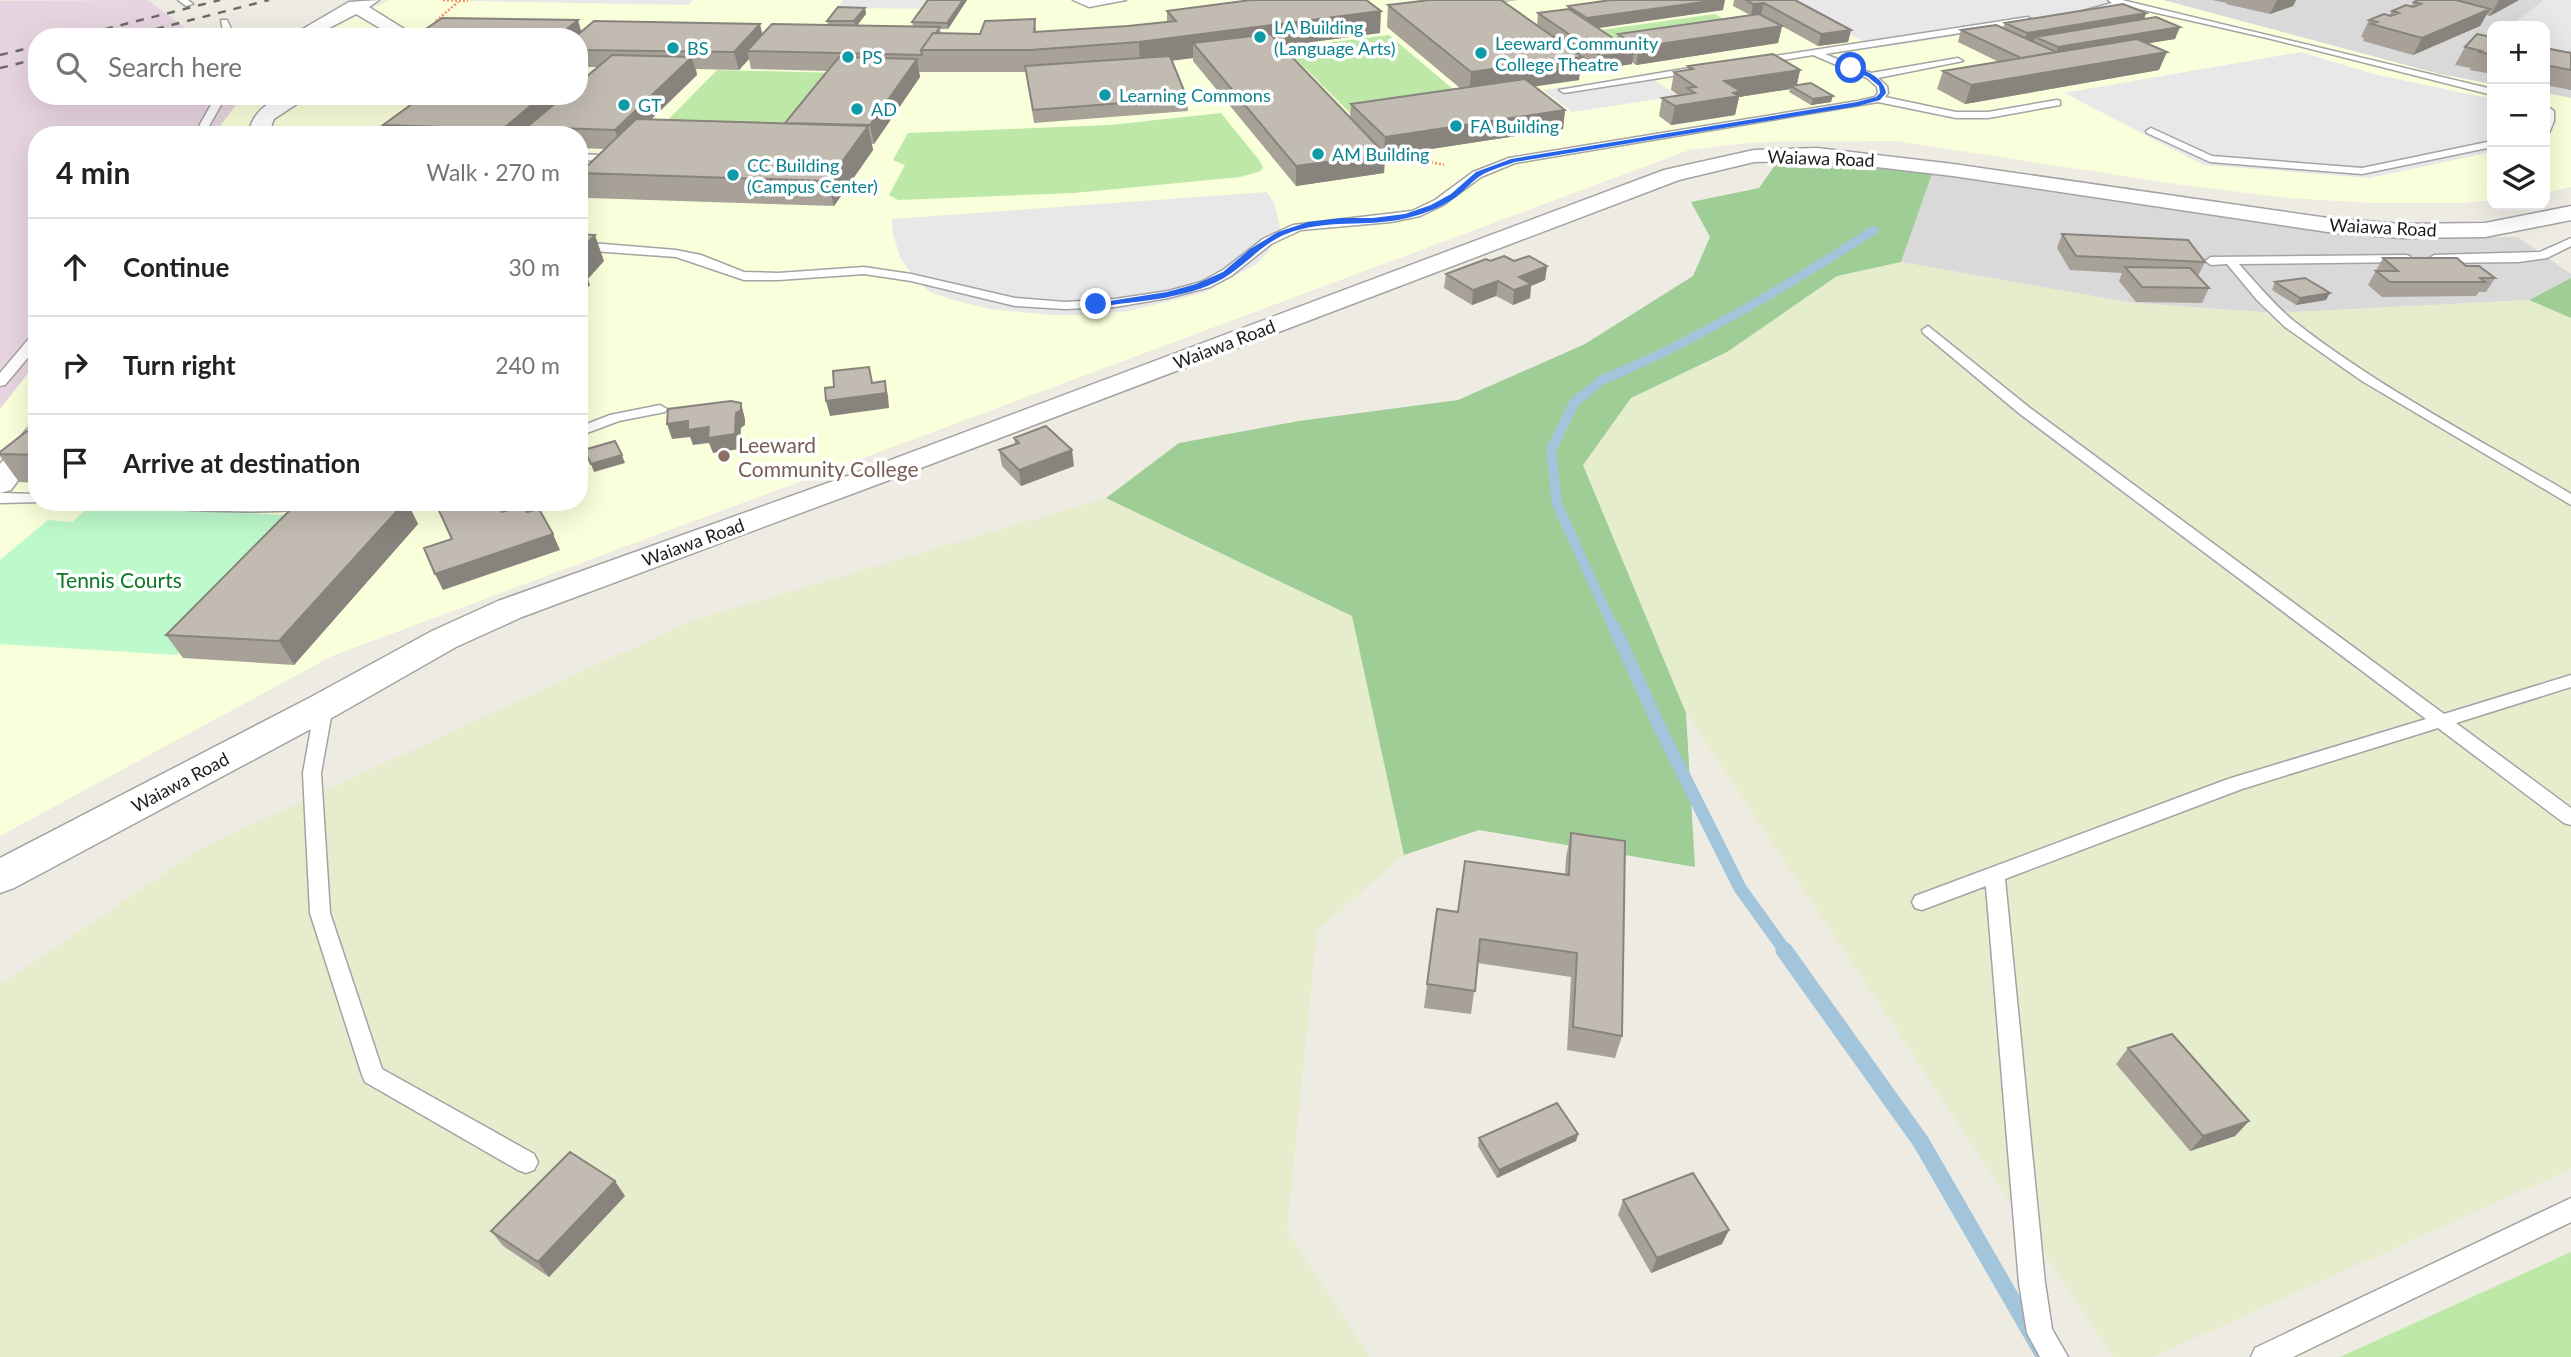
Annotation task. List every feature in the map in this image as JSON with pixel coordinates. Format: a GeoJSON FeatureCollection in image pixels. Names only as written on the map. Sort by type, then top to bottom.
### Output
{"type":"FeatureCollection","features":[{"type":"Feature","properties":{"kind":"street"},"geometry":{"type":"LineString","coordinates":[[315,28],[363,3],[396,28]]}},
{"type":"Feature","properties":{"kind":"street"},"geometry":{"type":"LineString","coordinates":[[260,126],[262,119],[280,105]]}},
{"type":"Feature","properties":{"kind":"street","name":"Waiawa Road"},"geometry":{"type":"LineString","coordinates":[[0,877],[324,706],[444,639],[510,609],[874,476],[1672,175],[1755,156],[1817,154],[1868,158],[2328,225],[2401,231],[2485,230],[2571,213]]}},
{"type":"Feature","properties":{"kind":"street","name":"Waiawa Road"},"geometry":{"type":"LineString","coordinates":[[2524,224],[2571,241]]}},
{"type":"Feature","properties":{"kind":"street"},"geometry":{"type":"LineString","coordinates":[[0,484],[28,447]]}},
{"type":"Feature","properties":{"kind":"lane"},"geometry":{"type":"LineString","coordinates":[[1077,0],[1089,4],[1121,0]]}},
{"type":"Feature","properties":{"kind":"lane"},"geometry":{"type":"LineString","coordinates":[[2075,13],[2117,1],[2178,19],[2266,36],[2427,79],[2487,91]]}},
{"type":"Feature","properties":{"kind":"lane"},"geometry":{"type":"LineString","coordinates":[[1749,62],[2040,18]]}},
{"type":"Feature","properties":{"kind":"lane"},"geometry":{"type":"LineString","coordinates":[[224,22],[227,28]]}},
{"type":"Feature","properties":{"kind":"lane"},"geometry":{"type":"LineString","coordinates":[[1815,53],[1870,76],[1882,86],[1883,93],[1878,99]]}},
{"type":"Feature","properties":{"kind":"lane"},"geometry":{"type":"LineString","coordinates":[[1870,76],[1958,61]]}},
{"type":"Feature","properties":{"kind":"lane"},"geometry":{"type":"LineString","coordinates":[[1564,90],[1709,68]]}},
{"type":"Feature","properties":{"kind":"lane"},"geometry":{"type":"LineString","coordinates":[[588,247],[671,252],[694,257],[740,276],[772,278],[841,270],[878,271],[1001,300],[1064,306],[1107,303],[1167,294],[1199,285],[1226,274],[1253,250],[1281,233],[1311,223],[1373,221],[1406,216],[1434,207],[1492,167],[1534,156],[1878,99],[1956,116],[1988,115],[2057,103]]}},
{"type":"Feature","properties":{"kind":"lane"},"geometry":{"type":"LineString","coordinates":[[204,126],[216,105]]}},
{"type":"Feature","properties":{"kind":"lane"},"geometry":{"type":"LineString","coordinates":[[2151,131],[2210,159],[2362,171],[2487,145]]}},
{"type":"Feature","properties":{"kind":"lane"},"geometry":{"type":"LineString","coordinates":[[588,157],[601,158]]}},
{"type":"Feature","properties":{"kind":"lane"},"geometry":{"type":"LineString","coordinates":[[2211,261],[2518,258],[2543,254],[2571,241]]}},
{"type":"Feature","properties":{"kind":"lane"},"geometry":{"type":"LineString","coordinates":[[2230,261],[2290,324],[2389,392],[2571,500]]}},
{"type":"Feature","properties":{"kind":"lane"},"geometry":{"type":"LineString","coordinates":[[1927,330],[2025,411],[2571,818]]}},
{"type":"Feature","properties":{"kind":"lane"},"geometry":{"type":"LineString","coordinates":[[0,382],[28,349]]}},
{"type":"Feature","properties":{"kind":"lane"},"geometry":{"type":"LineString","coordinates":[[588,428],[615,418],[660,410]]}},
{"type":"Feature","properties":{"kind":"lane"},"geometry":{"type":"LineString","coordinates":[[0,498],[28,499]]}},
{"type":"Feature","properties":{"kind":"lane"},"geometry":{"type":"LineString","coordinates":[[1922,902],[2235,784],[2571,681]]}},
{"type":"Feature","properties":{"kind":"lane"},"geometry":{"type":"LineString","coordinates":[[324,706],[312,773],[320,913],[373,1074],[526,1162]]}},
{"type":"Feature","properties":{"kind":"lane"},"geometry":{"type":"LineString","coordinates":[[1996,875],[2032,1283],[2040,1333],[2054,1357]]}},
{"type":"Feature","properties":{"kind":"lane"},"geometry":{"type":"LineString","coordinates":[[2264,1357],[2571,1210]]}},
{"type":"Feature","properties":{"kind":"path"},"geometry":{"type":"LineString","coordinates":[[443,0],[468,1]]}},
{"type":"Feature","properties":{"kind":"path"},"geometry":{"type":"LineString","coordinates":[[436,21],[458,2]]}},
{"type":"Feature","properties":{"kind":"path"},"geometry":{"type":"LineString","coordinates":[[1400,155],[1479,174]]}},
{"type":"Feature","properties":{"kind":"shaded area"},"geometry":{"type":"Polygon","coordinates":[[[147,0],[186,28],[28,28],[28,105],[236,105],[220,126],[28,126],[28,373],[0,409],[0,1],[147,0]]]}},
{"type":"Feature","properties":{"kind":"shaded area","name":"Leeward Community College"},"geometry":{"type":"Polygon","coordinates":[[[390,0],[2163,0],[2439,74],[2487,83],[2487,201],[2375,203],[2288,198],[2176,184],[1896,141],[1755,142],[1689,150],[332,656],[0,836],[0,409],[28,373],[28,511],[588,511],[588,126],[220,126],[236,105],[588,105],[588,28],[333,28],[390,0]]]}},
{"type":"Feature","properties":{"kind":"shaded area"},"geometry":{"type":"Polygon","coordinates":[[[693,0],[688,5],[468,1],[693,0]]]}},
{"type":"Feature","properties":{"kind":"shaded area"},"geometry":{"type":"Polygon","coordinates":[[[843,0],[963,0],[957,9],[837,8],[843,0]]]}},
{"type":"Feature","properties":{"kind":"shaded area"},"geometry":{"type":"Polygon","coordinates":[[[1785,0],[2121,0],[2115,12],[1876,48],[1785,0]]]}},
{"type":"Feature","properties":{"kind":"shaded area"},"geometry":{"type":"Polygon","coordinates":[[[2163,0],[2571,0],[2571,98],[2550,94],[2550,21],[2487,21],[2487,83],[2439,74],[2163,0]]]}},
{"type":"Feature","properties":{"kind":"shaded area"},"geometry":{"type":"Polygon","coordinates":[[[2544,0],[2571,0],[2571,48],[2563,57],[2550,55],[2550,21],[2517,21],[2544,0]]]}},
{"type":"Feature","properties":{"kind":"shaded area"},"geometry":{"type":"Polygon","coordinates":[[[2301,52],[2374,74],[2487,98],[2487,153],[2369,178],[2204,165],[2064,93],[2301,52]]]}},
{"type":"Feature","properties":{"kind":"shaded area"},"geometry":{"type":"Polygon","coordinates":[[[1647,75],[1678,96],[1572,112],[1543,90],[1647,75]]]}},
{"type":"Feature","properties":{"kind":"shaded area"},"geometry":{"type":"Polygon","coordinates":[[[2550,94],[2571,98],[2571,187],[2550,192],[2550,94]]]}},
{"type":"Feature","properties":{"kind":"shaded area"},"geometry":{"type":"Polygon","coordinates":[[[1932,174],[2372,236],[2518,237],[2571,274],[2571,278],[2529,300],[2274,313],[2133,303],[1901,262],[1932,174]]]}},
{"type":"Feature","properties":{"kind":"shaded area"},"geometry":{"type":"Polygon","coordinates":[[[1267,192],[1275,205],[1281,231],[1268,252],[1255,265],[1206,292],[1129,311],[1051,315],[990,309],[949,299],[930,292],[916,280],[901,259],[893,235],[892,219],[1267,192]]]}},
{"type":"Feature","properties":{"kind":"shaded area"},"geometry":{"type":"Polygon","coordinates":[[[1901,262],[2133,303],[2274,313],[2529,300],[2571,318],[2571,1169],[2153,1357],[2113,1357],[1686,713],[1583,465],[1631,398],[1727,352],[1837,276],[1901,262]]]}},
{"type":"Feature","properties":{"kind":"shaded area"},"geometry":{"type":"Polygon","coordinates":[[[1106,498],[1352,616],[1404,855],[1317,931],[1287,1231],[1370,1357],[0,1357],[0,985],[203,847],[691,621],[1106,498]]]}},
{"type":"Feature","properties":{"kind":"green space"},"geometry":{"type":"Polygon","coordinates":[[[1715,14],[1744,31],[1614,49],[1587,32],[1715,14]]]}},
{"type":"Feature","properties":{"kind":"green space"},"geometry":{"type":"Polygon","coordinates":[[[1389,35],[1467,101],[1354,117],[1285,48],[1389,35]]]}},
{"type":"Feature","properties":{"kind":"green space"},"geometry":{"type":"Polygon","coordinates":[[[717,70],[839,73],[786,138],[653,135],[717,70]]]}},
{"type":"Feature","properties":{"kind":"green space"},"geometry":{"type":"Polygon","coordinates":[[[1221,113],[1259,160],[1263,167],[1261,171],[1240,177],[1074,193],[898,200],[889,195],[905,165],[893,160],[908,133],[1110,125],[1221,113]]]}},
{"type":"Feature","properties":{"kind":"green space"},"geometry":{"type":"Polygon","coordinates":[[[1778,161],[1857,164],[1932,174],[1901,262],[1837,276],[1727,352],[1631,398],[1583,465],[1686,713],[1695,867],[1479,830],[1404,855],[1352,616],[1106,498],[1179,443],[1299,421],[1458,400],[1585,344],[1693,276],[1710,237],[1691,202],[1759,188],[1778,161]]]}},
{"type":"Feature","properties":{"kind":"green space"},"geometry":{"type":"Polygon","coordinates":[[[2571,278],[2571,318],[2529,300],[2571,278]]]}},
{"type":"Feature","properties":{"kind":"green space","name":"Tennis Courts"},"geometry":{"type":"Polygon","coordinates":[[[85,511],[203,511],[314,517],[177,655],[0,644],[0,560],[48,520],[72,522],[85,511]]]}},
{"type":"Feature","properties":{"kind":"green space"},"geometry":{"type":"Polygon","coordinates":[[[2571,1252],[2571,1357],[2340,1357],[2571,1252]]]}},
{"type":"Feature","properties":{"kind":"building"},"geometry":{"type":"Polygon","coordinates":[[[928,0],[963,0],[947,23],[912,22],[928,0]]]}},
{"type":"Feature","properties":{"kind":"building"},"geometry":{"type":"Polygon","coordinates":[[[1251,0],[1366,0],[1381,11],[1139,42],[1030,50],[921,50],[933,33],[980,34],[985,21],[1035,19],[1034,32],[1128,26],[1176,21],[1167,11],[1251,0]]]}},
{"type":"Feature","properties":{"kind":"building"},"geometry":{"type":"Polygon","coordinates":[[[1430,0],[1501,0],[1582,57],[1471,72],[1388,5],[1430,0]]]}},
{"type":"Feature","properties":{"kind":"building"},"geometry":{"type":"Polygon","coordinates":[[[1611,0],[1718,0],[1587,18],[1568,6],[1611,0]]]}},
{"type":"Feature","properties":{"kind":"building"},"geometry":{"type":"Polygon","coordinates":[[[1746,0],[1795,0],[1851,30],[1821,34],[1764,3],[1753,4],[1746,0]]]}},
{"type":"Feature","properties":{"kind":"building"},"geometry":{"type":"Polygon","coordinates":[[[2456,0],[2490,9],[2422,38],[2371,24],[2377,22],[2369,20],[2384,14],[2391,16],[2399,13],[2392,11],[2406,5],[2413,7],[2421,4],[2414,2],[2456,0]]]}},
{"type":"Feature","properties":{"kind":"building"},"geometry":{"type":"Polygon","coordinates":[[[2123,4],[2146,13],[2027,33],[2005,23],[2123,4]]]}},
{"type":"Feature","properties":{"kind":"building"},"geometry":{"type":"Polygon","coordinates":[[[838,7],[865,8],[854,21],[827,21],[838,7]]]}},
{"type":"Feature","properties":{"kind":"building"},"geometry":{"type":"Polygon","coordinates":[[[1569,9],[1634,52],[1601,56],[1538,13],[1569,9]]]}},
{"type":"Feature","properties":{"kind":"building"},"geometry":{"type":"Polygon","coordinates":[[[1759,14],[1782,26],[1639,47],[1618,34],[1759,14]]]}},
{"type":"Feature","properties":{"kind":"building"},"geometry":{"type":"Polygon","coordinates":[[[2156,17],[2180,27],[2058,47],[2035,37],[2156,17]]]}},
{"type":"Feature","properties":{"kind":"building"},"geometry":{"type":"Polygon","coordinates":[[[442,18],[578,20],[568,28],[427,28],[442,18]]]}},
{"type":"Feature","properties":{"kind":"building"},"geometry":{"type":"Polygon","coordinates":[[[594,21],[760,24],[734,52],[588,50],[588,28],[586,28],[594,21]]]}},
{"type":"Feature","properties":{"kind":"building"},"geometry":{"type":"Polygon","coordinates":[[[772,24],[940,27],[921,50],[922,55],[747,51],[772,24]]]}},
{"type":"Feature","properties":{"kind":"building"},"geometry":{"type":"Polygon","coordinates":[[[1996,25],[2056,52],[2021,58],[1961,30],[1996,25]]]}},
{"type":"Feature","properties":{"kind":"building"},"geometry":{"type":"Polygon","coordinates":[[[1270,34],[1385,154],[1296,166],[1193,43],[1270,34]]]}},
{"type":"Feature","properties":{"kind":"building"},"geometry":{"type":"Polygon","coordinates":[[[2477,34],[2487,36],[2487,54],[2465,47],[2477,34]]]}},
{"type":"Feature","properties":{"kind":"building"},"geometry":{"type":"Polygon","coordinates":[[[2137,39],[2167,52],[1971,85],[1943,71],[2137,39]]]}},
{"type":"Feature","properties":{"kind":"building"},"geometry":{"type":"Polygon","coordinates":[[[2550,49],[2571,53],[2571,70],[2550,66],[2550,49]]]}},
{"type":"Feature","properties":{"kind":"building"},"geometry":{"type":"Polygon","coordinates":[[[1773,54],[1800,70],[1724,81],[1740,91],[1733,93],[1739,96],[1675,106],[1662,98],[1695,93],[1687,88],[1696,87],[1674,72],[1693,69],[1688,66],[1773,54]]]}},
{"type":"Feature","properties":{"kind":"building"},"geometry":{"type":"Polygon","coordinates":[[[612,55],[692,57],[615,130],[588,129],[588,126],[528,126],[553,105],[588,105],[588,75],[612,55]]]}},
{"type":"Feature","properties":{"kind":"building","name":"Learning Commons"},"geometry":{"type":"Polygon","coordinates":[[[1170,56],[1187,98],[1033,110],[1025,66],[1170,56]]]}},
{"type":"Feature","properties":{"kind":"building"},"geometry":{"type":"Polygon","coordinates":[[[839,57],[917,59],[870,125],[785,123],[839,57]]]}},
{"type":"Feature","properties":{"kind":"building"},"geometry":{"type":"Polygon","coordinates":[[[1525,79],[1565,110],[1385,137],[1351,104],[1525,79]]]}},
{"type":"Feature","properties":{"kind":"building"},"geometry":{"type":"Polygon","coordinates":[[[1811,83],[1833,96],[1813,99],[1791,86],[1811,83]]]}},
{"type":"Feature","properties":{"kind":"building"},"geometry":{"type":"Polygon","coordinates":[[[411,105],[531,105],[507,126],[383,125],[411,105]]]}},
{"type":"Feature","properties":{"kind":"building"},"geometry":{"type":"Polygon","coordinates":[[[636,119],[868,126],[828,181],[588,173],[588,165],[636,119]]]}},
{"type":"Feature","properties":{"kind":"building"},"geometry":{"type":"Polygon","coordinates":[[[2062,234],[2188,240],[2205,262],[2076,256],[2062,234]]]}},
{"type":"Feature","properties":{"kind":"building"},"geometry":{"type":"Polygon","coordinates":[[[1504,256],[1514,261],[1529,256],[1547,266],[1519,277],[1531,284],[1514,290],[1498,281],[1473,290],[1446,274],[1486,259],[1490,261],[1504,256]]]}},
{"type":"Feature","properties":{"kind":"building"},"geometry":{"type":"Polygon","coordinates":[[[2383,258],[2457,258],[2466,266],[2479,266],[2495,278],[2480,278],[2485,282],[2390,282],[2376,271],[2398,271],[2383,258]]]}},
{"type":"Feature","properties":{"kind":"building"},"geometry":{"type":"Polygon","coordinates":[[[2125,267],[2190,268],[2209,288],[2142,287],[2125,267]]]}},
{"type":"Feature","properties":{"kind":"building"},"geometry":{"type":"Polygon","coordinates":[[[2305,278],[2330,293],[2300,298],[2275,282],[2305,278]]]}},
{"type":"Feature","properties":{"kind":"building"},"geometry":{"type":"Polygon","coordinates":[[[869,367],[872,383],[885,381],[886,393],[826,401],[825,388],[834,387],[833,371],[869,367]]]}},
{"type":"Feature","properties":{"kind":"building"},"geometry":{"type":"Polygon","coordinates":[[[731,401],[741,403],[741,410],[736,413],[735,434],[708,438],[709,427],[688,430],[688,421],[667,424],[668,409],[731,401]]]}},
{"type":"Feature","properties":{"kind":"building"},"geometry":{"type":"Polygon","coordinates":[[[1046,426],[1072,450],[1019,470],[999,450],[1019,443],[1014,438],[1046,426]]]}},
{"type":"Feature","properties":{"kind":"building"},"geometry":{"type":"Polygon","coordinates":[[[27,431],[28,431],[28,455],[0,452],[27,431]]]}},
{"type":"Feature","properties":{"kind":"building"},"geometry":{"type":"Polygon","coordinates":[[[615,441],[622,455],[591,464],[588,449],[615,441]]]}},
{"type":"Feature","properties":{"kind":"building"},"geometry":{"type":"Polygon","coordinates":[[[289,511],[397,511],[279,641],[166,635],[289,511]]]}},
{"type":"Feature","properties":{"kind":"building"},"geometry":{"type":"Polygon","coordinates":[[[439,511],[540,511],[553,534],[435,574],[424,548],[452,539],[439,511]]]}},
{"type":"Feature","properties":{"kind":"building"},"geometry":{"type":"Polygon","coordinates":[[[1571,833],[1625,841],[1622,1036],[1573,1027],[1577,953],[1480,939],[1475,991],[1427,984],[1437,909],[1458,912],[1465,861],[1569,875],[1571,833]]]}},
{"type":"Feature","properties":{"kind":"building"},"geometry":{"type":"Polygon","coordinates":[[[2172,1034],[2249,1121],[2203,1136],[2128,1048],[2172,1034]]]}},
{"type":"Feature","properties":{"kind":"building"},"geometry":{"type":"Polygon","coordinates":[[[1557,1103],[1578,1134],[1499,1170],[1479,1138],[1557,1103]]]}},
{"type":"Feature","properties":{"kind":"building"},"geometry":{"type":"Polygon","coordinates":[[[570,1152],[615,1181],[538,1262],[491,1231],[570,1152]]]}},
{"type":"Feature","properties":{"kind":"building"},"geometry":{"type":"Polygon","coordinates":[[[1693,1173],[1729,1230],[1657,1258],[1623,1200],[1693,1173]]]}},
{"type":"Feature","properties":{"kind":"waterway"},"geometry":{"type":"LineString","coordinates":[[1623,371],[1688,340],[1751,305],[1874,230]]}},
{"type":"Feature","properties":{"kind":"waterway"},"geometry":{"type":"LineString","coordinates":[[1614,629],[1557,504],[1551,450],[1574,403],[1602,380],[1627,369]]}},
{"type":"Feature","properties":{"kind":"waterway"},"geometry":{"type":"LineString","coordinates":[[1614,627],[1660,728],[1740,888],[1786,952]]}},
{"type":"Feature","properties":{"kind":"waterway"},"geometry":{"type":"LineString","coordinates":[[1784,950],[1921,1142],[2045,1357]]}},
{"type":"Feature","properties":{"kind":"railway"},"geometry":{"type":"LineString","coordinates":[[110,28],[220,0]]}},
{"type":"Feature","properties":{"kind":"railway"},"geometry":{"type":"LineString","coordinates":[[160,28],[269,0]]}},
{"type":"Feature","properties":{"kind":"railway"},"geometry":{"type":"LineString","coordinates":[[0,55],[28,48]]}},
{"type":"Feature","properties":{"kind":"railway"},"geometry":{"type":"LineString","coordinates":[[0,68],[28,61]]}},
{"type":"Feature","properties":{"kind":"place","name":"LA Building (Language Arts)"},"geometry":{"type":"Point","coordinates":[1260,37]}},
{"type":"Feature","properties":{"kind":"place","name":"BS"},"geometry":{"type":"Point","coordinates":[673,48]}},
{"type":"Feature","properties":{"kind":"place","name":"Leeward Community College Theatre"},"geometry":{"type":"Point","coordinates":[1481,53]}},
{"type":"Feature","properties":{"kind":"place","name":"PS"},"geometry":{"type":"Point","coordinates":[848,57]}},
{"type":"Feature","properties":{"kind":"place","name":"Learning Commons"},"geometry":{"type":"Point","coordinates":[1105,95]}},
{"type":"Feature","properties":{"kind":"place","name":"GT"},"geometry":{"type":"Point","coordinates":[624,105]}},
{"type":"Feature","properties":{"kind":"place","name":"AD"},"geometry":{"type":"Point","coordinates":[857,109]}},
{"type":"Feature","properties":{"kind":"place","name":"FA Building"},"geometry":{"type":"Point","coordinates":[1456,126]}},
{"type":"Feature","properties":{"kind":"place","name":"AM Building"},"geometry":{"type":"Point","coordinates":[1318,154]}},
{"type":"Feature","properties":{"kind":"place","name":"CC Building (Campus Center)"},"geometry":{"type":"Point","coordinates":[733,175]}},
{"type":"Feature","properties":{"kind":"place","name":"Leeward Community College"},"geometry":{"type":"Point","coordinates":[724,456]}},
{"type":"Feature","properties":{"kind":"route"},"geometry":{"type":"LineString","coordinates":[[1096,304],[1167,294],[1199,285],[1226,274],[1253,250],[1281,233],[1311,223],[1373,221],[1406,216],[1434,207],[1479,174],[1513,160],[1878,99],[1883,93],[1882,86],[1870,76],[1851,68]]}}]}
